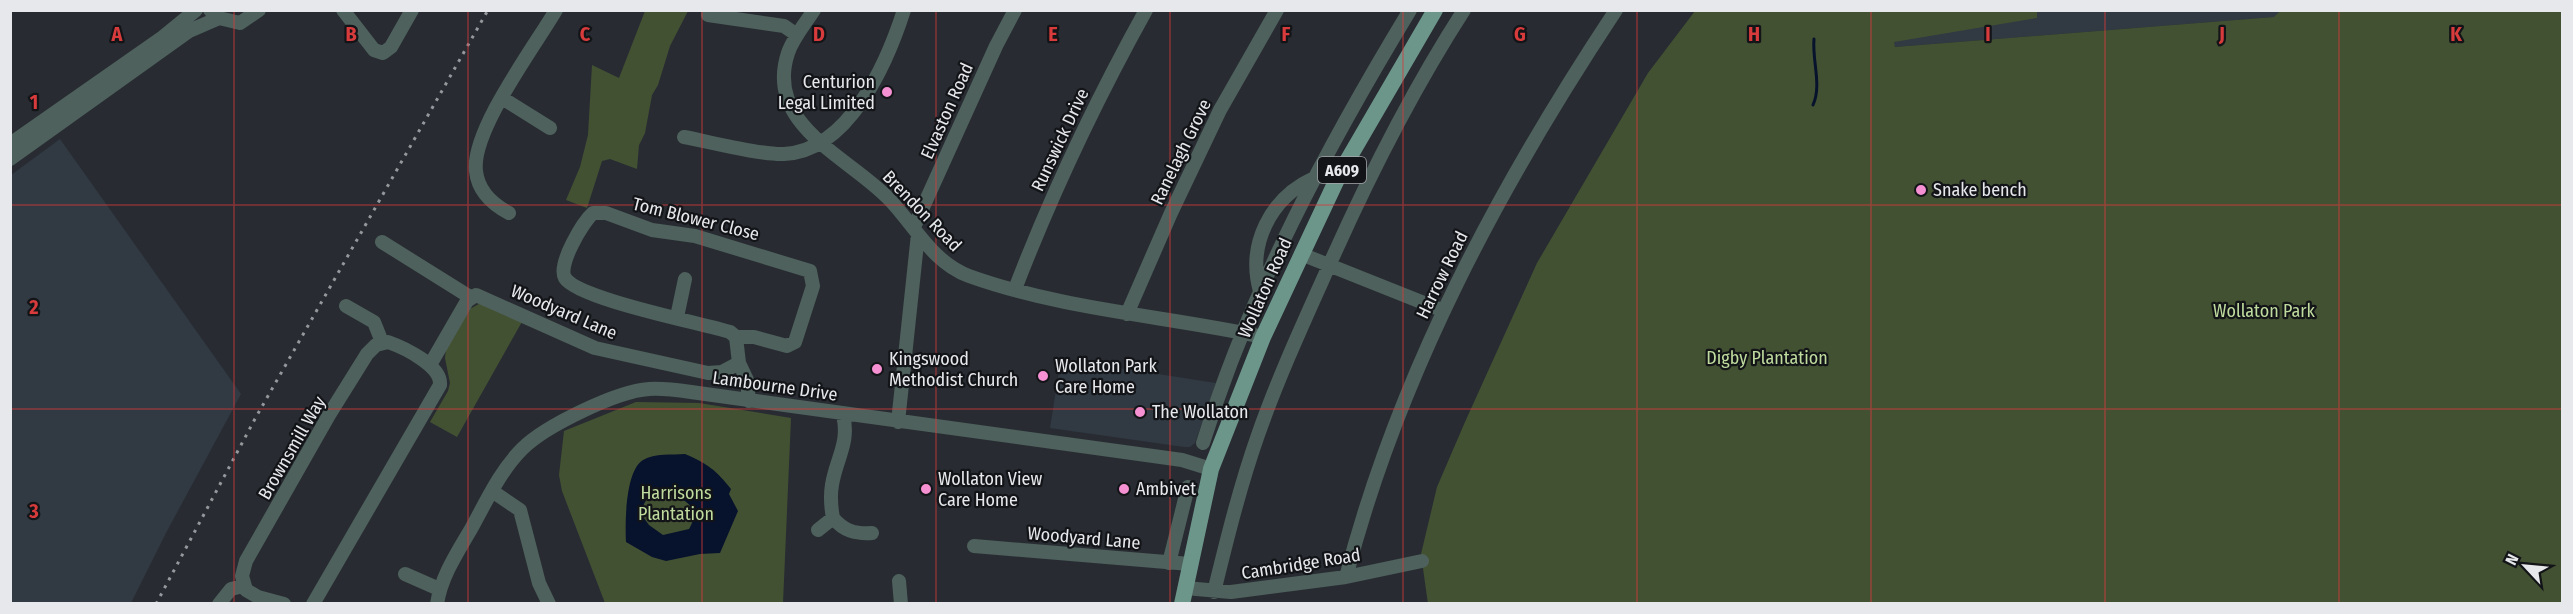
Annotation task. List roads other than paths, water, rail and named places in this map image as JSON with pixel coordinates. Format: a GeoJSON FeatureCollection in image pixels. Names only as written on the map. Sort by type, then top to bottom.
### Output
{"type":"FeatureCollection","features":[{"type":"Feature","properties":{"kind":"main road","name":"Wollaton Road"},"geometry":{"type":"LineString","coordinates":[[1183,596],[1211,470],[1263,337],[1339,175],[1435,10]]}},
{"type":"Feature","properties":{"kind":"street"},"geometry":{"type":"LineString","coordinates":[[10,144],[163,37],[196,10]]}},
{"type":"Feature","properties":{"kind":"street"},"geometry":{"type":"LineString","coordinates":[[10,159],[215,14],[240,23],[259,10]]}},
{"type":"Feature","properties":{"kind":"street"},"geometry":{"type":"LineString","coordinates":[[343,10],[374,50],[383,53],[391,47],[412,10]]}},
{"type":"Feature","properties":{"kind":"street"},"geometry":{"type":"LineString","coordinates":[[509,213],[498,207],[480,188],[476,170],[478,151],[502,98],[556,10]]}},
{"type":"Feature","properties":{"kind":"street","name":"Brendon Road"},"geometry":{"type":"LineString","coordinates":[[814,10],[788,51],[783,72],[785,93],[792,111],[803,126],[886,196],[930,250],[954,269],[1042,297],[1263,337]]}},
{"type":"Feature","properties":{"kind":"street"},"geometry":{"type":"LineString","coordinates":[[683,137],[784,154],[821,142],[845,123],[868,90],[892,47],[904,10]]}},
{"type":"Feature","properties":{"kind":"street","name":"Elvaston Road"},"geometry":{"type":"LineString","coordinates":[[898,422],[916,230],[996,46],[1015,10]]}},
{"type":"Feature","properties":{"kind":"street","name":"Runswick Drive"},"geometry":{"type":"LineString","coordinates":[[1015,289],[1051,202],[1108,79],[1146,10]]}},
{"type":"Feature","properties":{"kind":"street","name":"Ranelagh Grove"},"geometry":{"type":"LineString","coordinates":[[1127,314],[1215,120],[1276,10]]}},
{"type":"Feature","properties":{"kind":"street","name":"Wollaton Road"},"geometry":{"type":"LineString","coordinates":[[1203,443],[1260,291],[1314,178],[1410,10]]}},
{"type":"Feature","properties":{"kind":"street"},"geometry":{"type":"LineString","coordinates":[[1214,592],[1237,501],[1258,432],[1329,264],[1385,150],[1442,45],[1464,10]]}},
{"type":"Feature","properties":{"kind":"street","name":"Harrow Road"},"geometry":{"type":"LineString","coordinates":[[1346,577],[1360,523],[1380,462],[1444,311],[1510,180],[1568,83],[1616,10]]}},
{"type":"Feature","properties":{"kind":"street"},"geometry":{"type":"LineString","coordinates":[[707,17],[784,26],[797,35]]}},
{"type":"Feature","properties":{"kind":"street"},"geometry":{"type":"LineString","coordinates":[[502,98],[550,128]]}},
{"type":"Feature","properties":{"kind":"street"},"geometry":{"type":"LineString","coordinates":[[1260,291],[1256,258],[1264,227],[1272,212],[1286,196],[1314,178]]}},
{"type":"Feature","properties":{"kind":"street","name":"Tom Blower Close"},"geometry":{"type":"LineString","coordinates":[[593,213],[606,213],[652,230],[695,236],[810,271],[813,286],[795,342],[787,346],[754,337],[736,337],[724,330],[601,297],[571,284],[564,278],[562,269],[582,226],[593,213]]}},
{"type":"Feature","properties":{"kind":"street","name":"Woodyard Lane"},"geometry":{"type":"LineString","coordinates":[[382,242],[471,298],[608,352],[708,373],[722,372],[739,363]]}},
{"type":"Feature","properties":{"kind":"street"},"geometry":{"type":"LineString","coordinates":[[1301,254],[1444,311]]}},
{"type":"Feature","properties":{"kind":"street"},"geometry":{"type":"LineString","coordinates":[[677,317],[685,279]]}},
{"type":"Feature","properties":{"kind":"street"},"geometry":{"type":"LineString","coordinates":[[430,364],[471,298]]}},
{"type":"Feature","properties":{"kind":"street"},"geometry":{"type":"LineString","coordinates":[[313,603],[439,390],[440,375],[430,364],[393,344],[382,342],[374,322],[346,306]]}},
{"type":"Feature","properties":{"kind":"street"},"geometry":{"type":"LineString","coordinates":[[736,337],[739,363],[747,380],[749,401]]}},
{"type":"Feature","properties":{"kind":"street","name":"Brownsmill Way"},"geometry":{"type":"LineString","coordinates":[[243,586],[242,576],[246,561],[274,515],[281,497],[367,354],[382,342]]}},
{"type":"Feature","properties":{"kind":"street","name":"Lambourne Drive"},"geometry":{"type":"LineString","coordinates":[[438,596],[507,466],[540,433],[559,422],[632,393],[648,389],[672,390],[1182,460],[1211,470]]}},
{"type":"Feature","properties":{"kind":"street"},"geometry":{"type":"LineString","coordinates":[[843,415],[845,424],[843,445],[832,483],[833,518],[848,531],[859,534],[872,533]]}},
{"type":"Feature","properties":{"kind":"street"},"geometry":{"type":"LineString","coordinates":[[1169,563],[1188,487]]}},
{"type":"Feature","properties":{"kind":"street"},"geometry":{"type":"LineString","coordinates":[[492,491],[520,510],[539,583],[549,603]]}},
{"type":"Feature","properties":{"kind":"street"},"geometry":{"type":"LineString","coordinates":[[819,530],[833,518]]}},
{"type":"Feature","properties":{"kind":"street","name":"Woodyard Lane"},"geometry":{"type":"LineString","coordinates":[[974,546],[1190,564]]}},
{"type":"Feature","properties":{"kind":"street","name":"Cambridge Road"},"geometry":{"type":"LineString","coordinates":[[1183,596],[1346,577],[1422,561]]}},
{"type":"Feature","properties":{"kind":"street"},"geometry":{"type":"LineString","coordinates":[[405,574],[438,596]]}},
{"type":"Feature","properties":{"kind":"street"},"geometry":{"type":"LineString","coordinates":[[219,603],[231,589],[243,586],[258,597],[284,603]]}},
{"type":"Feature","properties":{"kind":"water"},"geometry":{"type":"Polygon","coordinates":[[[685,454],[706,464],[716,472],[731,489],[729,494],[738,511],[720,553],[700,554],[666,561],[652,557],[626,542],[629,486],[637,466],[643,460],[658,455],[685,454]],[[660,491],[649,497],[641,514],[649,525],[663,535],[689,529],[693,520],[691,508],[681,499],[660,491]]]}},
{"type":"Feature","properties":{"kind":"waterway"},"geometry":{"type":"LineString","coordinates":[[1813,105],[1817,89],[1814,39]]}},
{"type":"Feature","properties":{"kind":"railway"},"geometry":{"type":"LineString","coordinates":[[156,604],[256,417],[488,10]]}},
{"type":"Feature","properties":{"kind":"place","name":"Centurion Legal Limited"},"geometry":{"type":"Point","coordinates":[887,92]}},
{"type":"Feature","properties":{"kind":"place","name":"Snake bench"},"geometry":{"type":"Point","coordinates":[1921,190]}},
{"type":"Feature","properties":{"kind":"place","name":"Kingswood Methodist Church"},"geometry":{"type":"Point","coordinates":[877,369]}},
{"type":"Feature","properties":{"kind":"place","name":"Wollaton Park Care Home"},"geometry":{"type":"Point","coordinates":[1043,376]}},
{"type":"Feature","properties":{"kind":"place","name":"The Wollaton"},"geometry":{"type":"Point","coordinates":[1140,412]}},
{"type":"Feature","properties":{"kind":"place","name":"Wollaton View Care Home"},"geometry":{"type":"Point","coordinates":[926,489]}},
{"type":"Feature","properties":{"kind":"place","name":"Ambivet"},"geometry":{"type":"Point","coordinates":[1124,489]}},
{"type":"Feature","properties":{"kind":"park label","name":"Wollaton Park"},"geometry":{"type":"Point","coordinates":[2264,311]}},
{"type":"Feature","properties":{"kind":"park label","name":"Digby Plantation"},"geometry":{"type":"Point","coordinates":[1767,358]}},
{"type":"Feature","properties":{"kind":"park label","name":"Harrisons Plantation"},"geometry":{"type":"Point","coordinates":[676,503]}}]}
